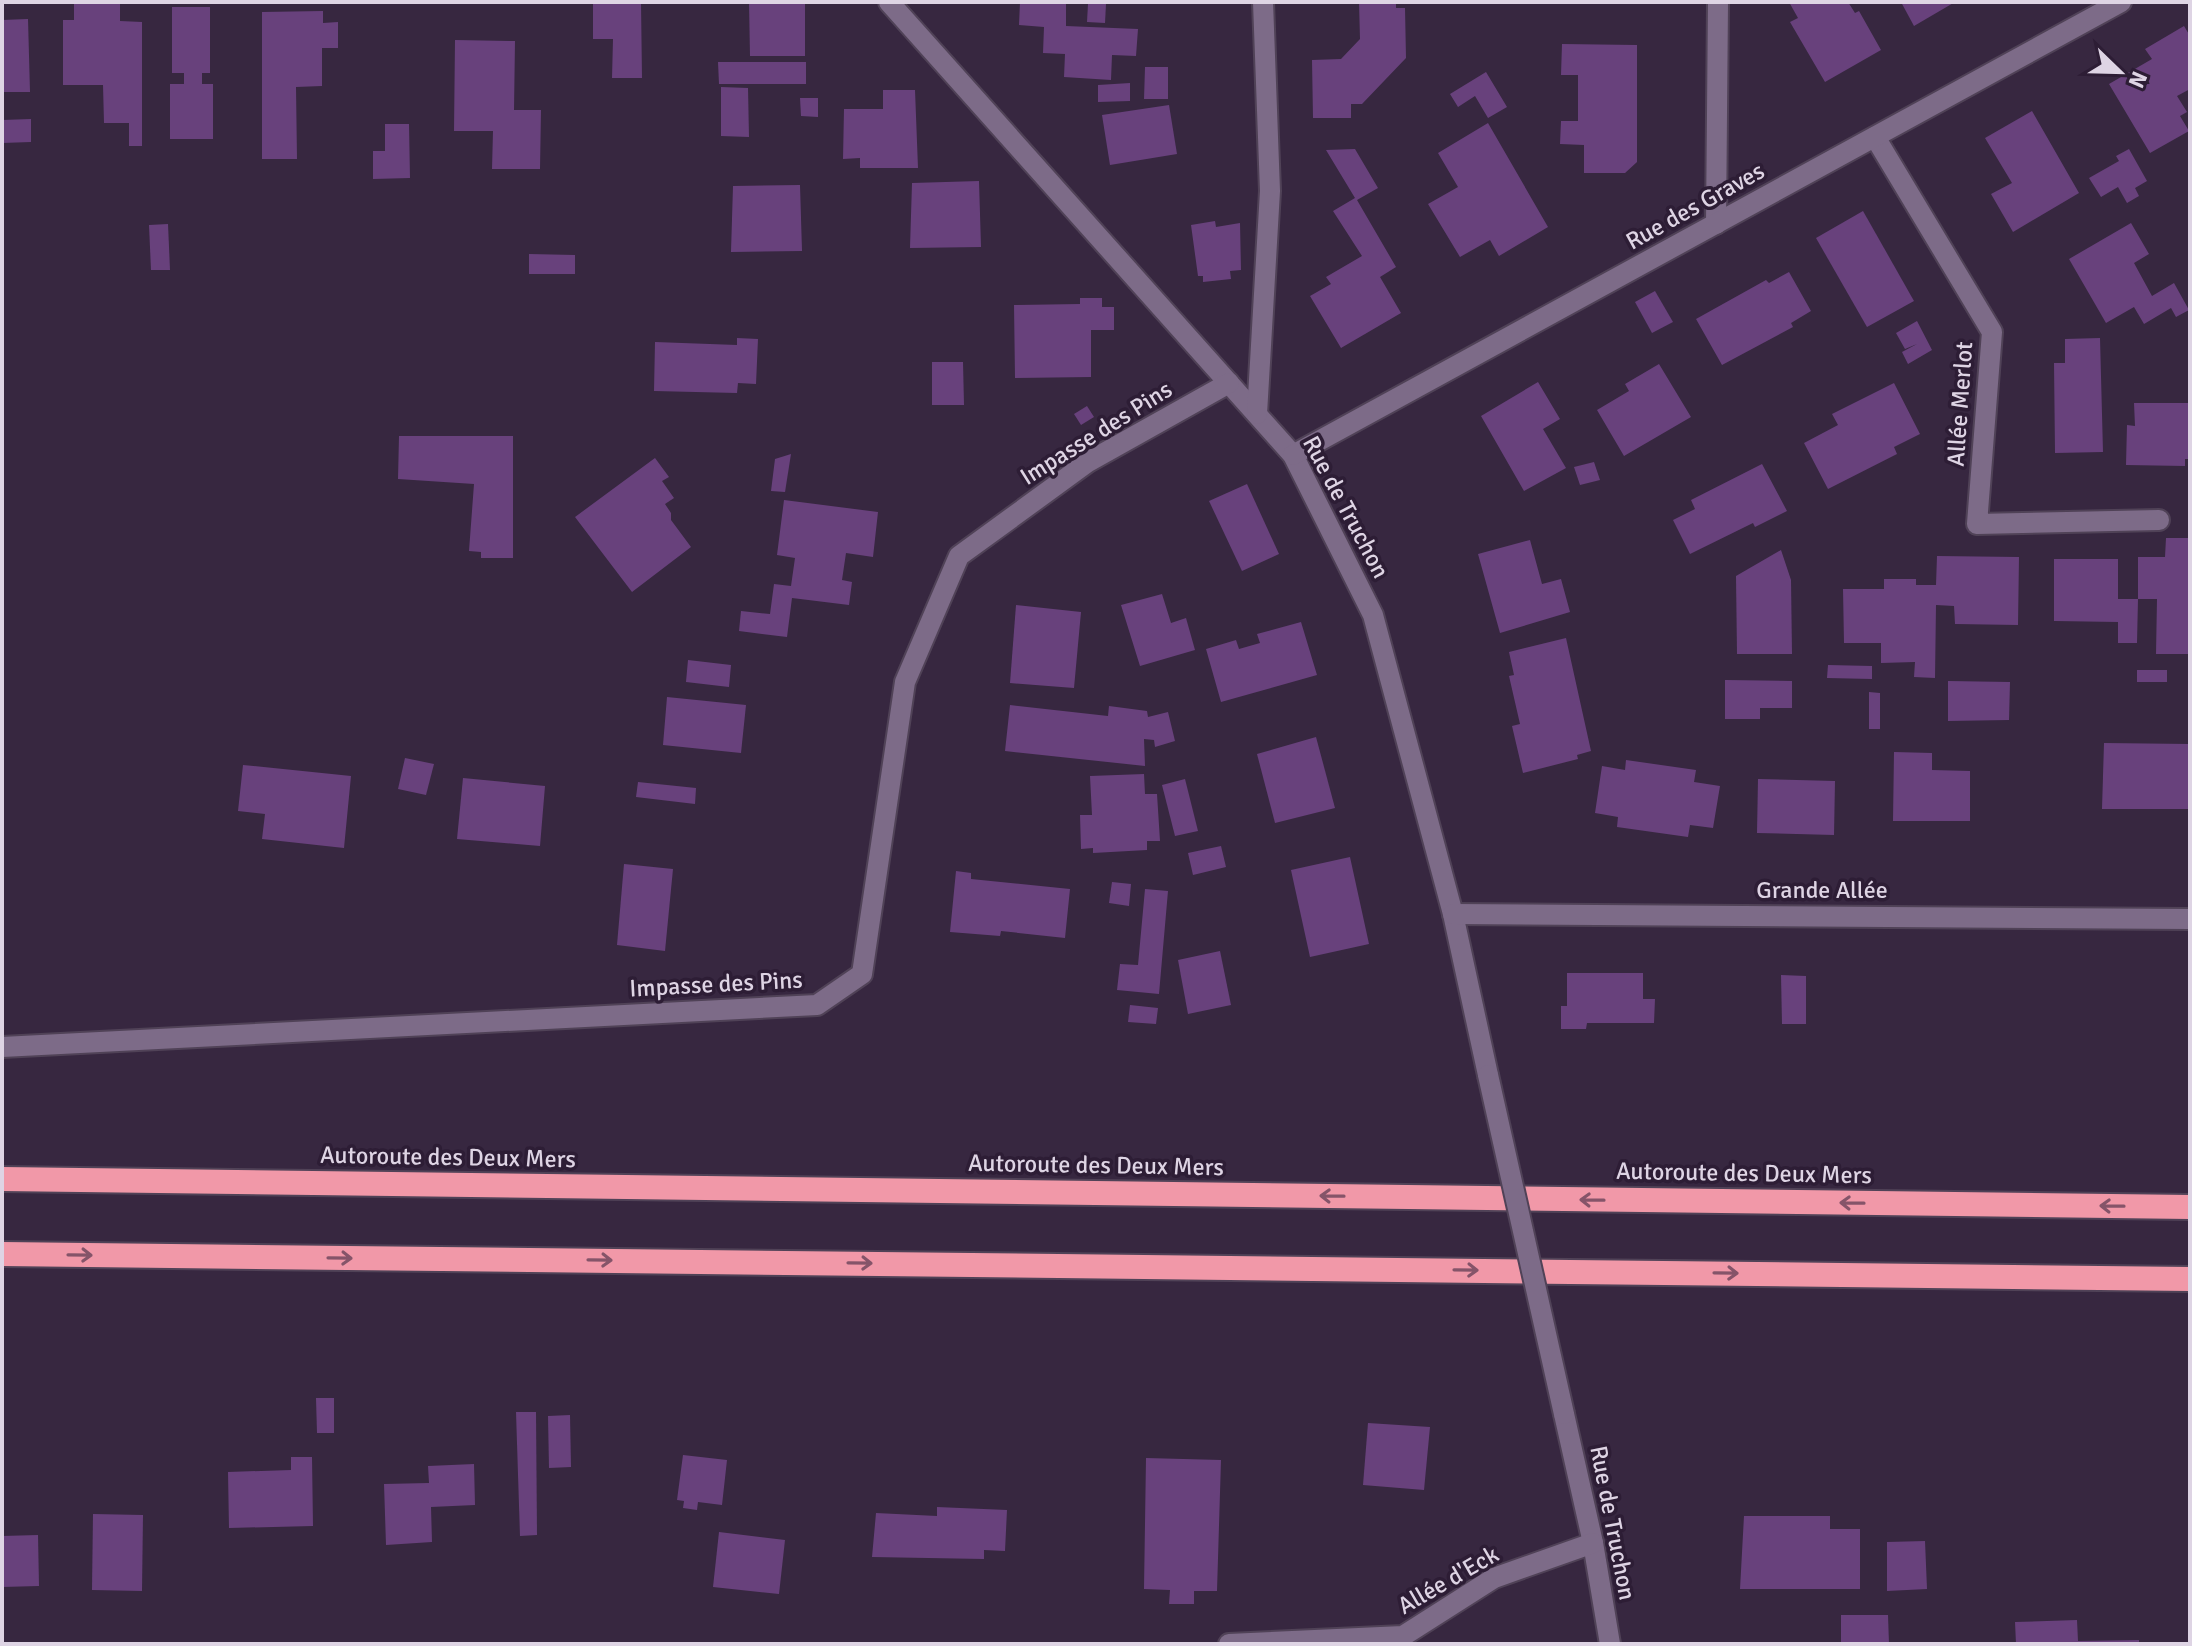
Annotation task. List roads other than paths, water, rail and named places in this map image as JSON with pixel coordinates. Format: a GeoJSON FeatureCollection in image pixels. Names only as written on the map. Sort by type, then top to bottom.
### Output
{"type":"FeatureCollection","features":[{"type":"Feature","properties":{"kind":"highway","name":"Autoroute des Deux Mers"},"geometry":{"type":"LineString","coordinates":[[2,1179],[2190,1207]]}},
{"type":"Feature","properties":{"kind":"highway"},"geometry":{"type":"LineString","coordinates":[[2,1254],[2190,1279]]}},
{"type":"Feature","properties":{"kind":"street","name":"Rue de Truchon"},"geometry":{"type":"LineString","coordinates":[[889,2],[1293,455],[1373,615],[1453,914],[1593,1543],[1610,1644]]}},
{"type":"Feature","properties":{"kind":"street"},"geometry":{"type":"LineString","coordinates":[[1257,414],[1270,191],[1263,2]]}},
{"type":"Feature","properties":{"kind":"street"},"geometry":{"type":"LineString","coordinates":[[1716,224],[1718,2]]}},
{"type":"Feature","properties":{"kind":"street","name":"Rue des Graves"},"geometry":{"type":"LineString","coordinates":[[1293,455],[2121,2]]}},
{"type":"Feature","properties":{"kind":"street","name":"Allée Merlot"},"geometry":{"type":"LineString","coordinates":[[1875,137],[1992,332],[1977,524],[2159,520]]}},
{"type":"Feature","properties":{"kind":"street","name":"Impasse des Pins"},"geometry":{"type":"LineString","coordinates":[[2,1047],[817,1005],[862,974],[905,682],[959,556],[1088,462],[1229,383]]}},
{"type":"Feature","properties":{"kind":"street","name":"Grande Allée"},"geometry":{"type":"LineString","coordinates":[[1453,914],[2190,919]]}},
{"type":"Feature","properties":{"kind":"street","name":"Allée d'Eck"},"geometry":{"type":"LineString","coordinates":[[1229,1644],[1403,1636],[1494,1578],[1593,1543]]}}]}
